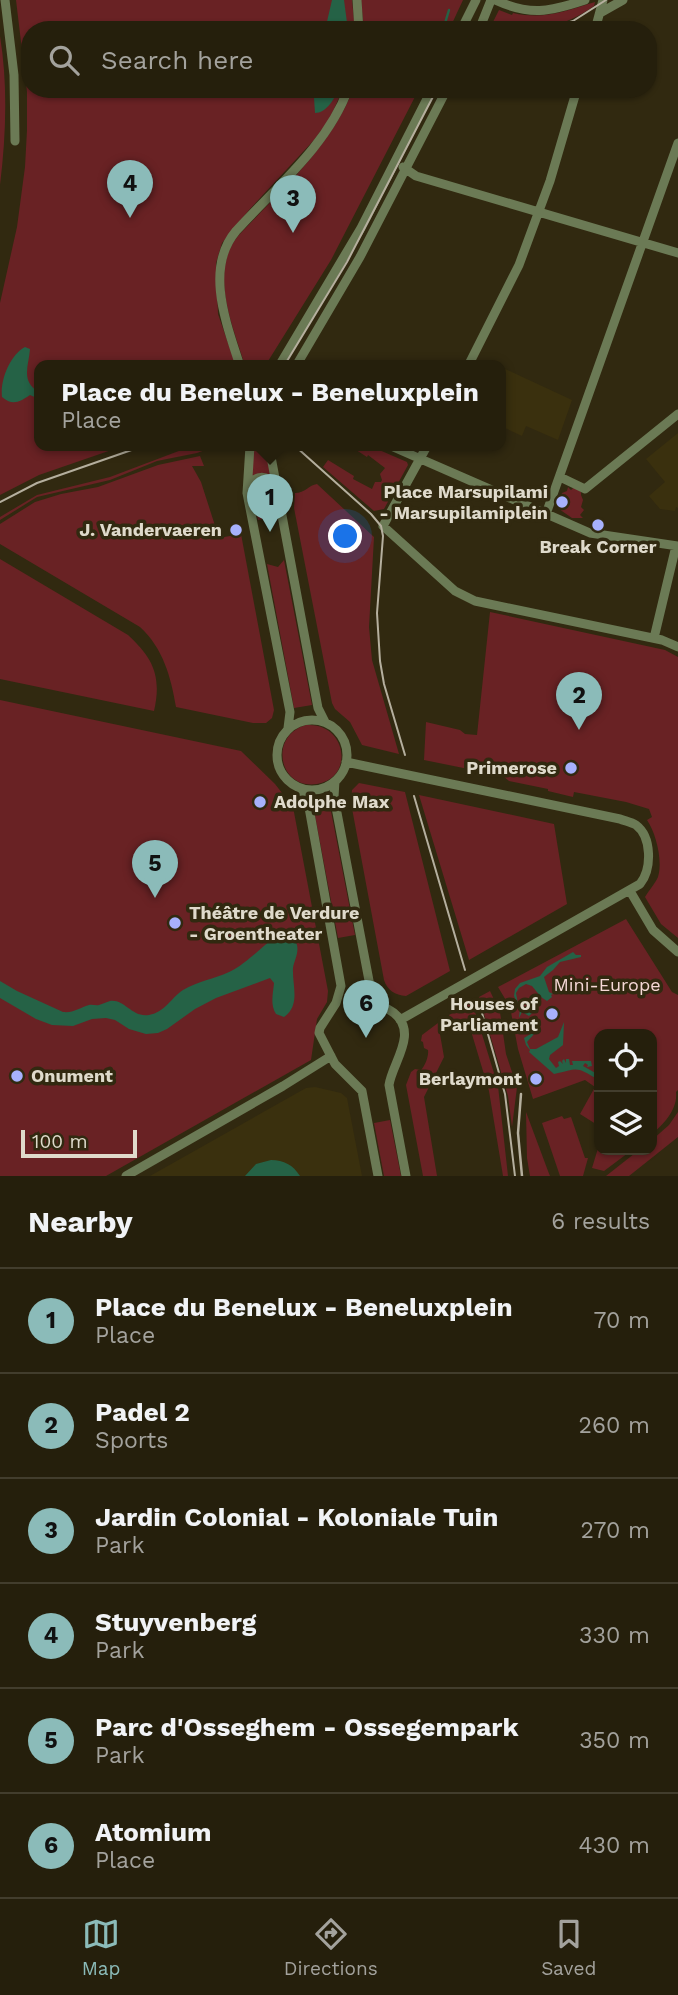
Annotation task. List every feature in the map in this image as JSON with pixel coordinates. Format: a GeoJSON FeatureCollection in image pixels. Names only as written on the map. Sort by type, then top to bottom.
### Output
{"type":"FeatureCollection","features":[{"type":"Feature","properties":{"kind":"street"},"geometry":{"type":"LineString","coordinates":[[5,0],[14,75],[15,141]]}},
{"type":"Feature","properties":{"kind":"street"},"geometry":{"type":"LineString","coordinates":[[357,0],[358,21]]}},
{"type":"Feature","properties":{"kind":"street"},"geometry":{"type":"LineString","coordinates":[[466,21],[476,0]]}},
{"type":"Feature","properties":{"kind":"street"},"geometry":{"type":"LineString","coordinates":[[484,21],[496,1],[520,10],[541,12],[585,0]]}},
{"type":"Feature","properties":{"kind":"street"},"geometry":{"type":"LineString","coordinates":[[597,21],[603,0]]}},
{"type":"Feature","properties":{"kind":"street"},"geometry":{"type":"LineString","coordinates":[[600,13],[623,0]]}},
{"type":"Feature","properties":{"kind":"street"},"geometry":{"type":"LineString","coordinates":[[238,360],[223,310],[221,281],[224,251],[236,231],[320,140],[340,110],[345,98]]}},
{"type":"Feature","properties":{"kind":"street"},"geometry":{"type":"LineString","coordinates":[[283,360],[348,252],[427,98]]}},
{"type":"Feature","properties":{"kind":"street"},"geometry":{"type":"LineString","coordinates":[[300,360],[360,257],[442,98]]}},
{"type":"Feature","properties":{"kind":"street"},"geometry":{"type":"LineString","coordinates":[[471,360],[518,269],[550,181],[574,98]]}},
{"type":"Feature","properties":{"kind":"street"},"geometry":{"type":"LineString","coordinates":[[546,514],[678,143]]}},
{"type":"Feature","properties":{"kind":"street"},"geometry":{"type":"LineString","coordinates":[[395,162],[416,176],[678,253]]}},
{"type":"Feature","properties":{"kind":"street"},"geometry":{"type":"LineString","coordinates":[[560,477],[580,489],[587,488],[678,414]]}},
{"type":"Feature","properties":{"kind":"street"},"geometry":{"type":"LineString","coordinates":[[250,451],[247,493],[290,712],[288,728],[278,743],[277,760],[285,778],[300,788],[307,802],[340,990],[336,1003],[319,1030],[340,1070],[358,1085],[378,1176]]}},
{"type":"Feature","properties":{"kind":"street"},"geometry":{"type":"LineString","coordinates":[[270,451],[318,708],[325,722]]}},
{"type":"Feature","properties":{"kind":"street"},"geometry":{"type":"LineString","coordinates":[[402,451],[594,534],[677,546],[654,638]]}},
{"type":"Feature","properties":{"kind":"street"},"geometry":{"type":"LineString","coordinates":[[424,451],[383,526],[447,584],[467,598],[654,638],[678,646]]}},
{"type":"Feature","properties":{"kind":"street"},"geometry":{"type":"LineString","coordinates":[[247,493],[253,480],[261,477],[271,479],[277,488]]}},
{"type":"Feature","properties":{"kind":"street"},"geometry":{"type":"LineString","coordinates":[[288,728],[306,720],[325,722],[335,728],[343,738],[347,750],[342,773],[335,782],[318,789],[300,788]]}},
{"type":"Feature","properties":{"kind":"street"},"geometry":{"type":"LineString","coordinates":[[346,762],[632,823],[645,835],[648,866],[643,881],[400,1020]]}},
{"type":"Feature","properties":{"kind":"street"},"geometry":{"type":"LineString","coordinates":[[335,782],[334,797],[371,991],[377,1003],[400,1020],[404,1033],[403,1050],[390,1080],[390,1088],[406,1176]]}},
{"type":"Feature","properties":{"kind":"street"},"geometry":{"type":"LineString","coordinates":[[629,891],[656,934],[678,952]]}},
{"type":"Feature","properties":{"kind":"street"},"geometry":{"type":"LineString","coordinates":[[126,1176],[331,1056]]}},
{"type":"Feature","properties":{"kind":"shaded area"},"geometry":{"type":"Polygon","coordinates":[[[332,0],[344,0],[347,21],[327,21],[332,0]]]}},
{"type":"Feature","properties":{"kind":"shaded area"},"geometry":{"type":"Polygon","coordinates":[[[314,98],[334,98],[323,111],[315,113],[314,98]]]}},
{"type":"Feature","properties":{"kind":"shaded area"},"geometry":{"type":"Polygon","coordinates":[[[25,347],[30,349],[27,367],[34,397],[30,395],[13,402],[2,397],[2,390],[4,376],[25,347]]]}},
{"type":"Feature","properties":{"kind":"shaded area"},"geometry":{"type":"Polygon","coordinates":[[[506,369],[572,400],[558,440],[526,426],[522,436],[506,428],[506,369]]]}},
{"type":"Feature","properties":{"kind":"shaded area"},"geometry":{"type":"Polygon","coordinates":[[[678,433],[678,508],[676,507],[675,511],[660,509],[649,496],[665,482],[646,459],[678,433]]]}},
{"type":"Feature","properties":{"kind":"shaded area"},"geometry":{"type":"Polygon","coordinates":[[[286,932],[297,945],[297,954],[293,968],[294,1001],[284,1017],[274,1011],[274,983],[270,978],[216,998],[167,1029],[146,1034],[106,1018],[92,1019],[73,1026],[52,1025],[0,998],[0,981],[63,1012],[115,1001],[138,1014],[149,1015],[159,1011],[189,987],[234,969],[286,932]]]}},
{"type":"Feature","properties":{"kind":"shaded area"},"geometry":{"type":"Polygon","coordinates":[[[573,952],[581,957],[560,962],[544,977],[549,992],[553,994],[547,1001],[532,986],[526,984],[519,988],[516,993],[518,1004],[532,1013],[529,1016],[522,1012],[519,1018],[520,1009],[514,996],[515,989],[520,983],[540,976],[547,967],[573,952]]]}},
{"type":"Feature","properties":{"kind":"shaded area"},"geometry":{"type":"Polygon","coordinates":[[[535,1019],[535,1033],[527,1042],[530,1049],[536,1049],[558,1037],[564,1022],[563,1045],[550,1055],[549,1059],[556,1068],[559,1066],[558,1062],[563,1064],[564,1059],[566,1063],[566,1059],[569,1059],[570,1065],[573,1065],[572,1061],[591,1061],[592,1066],[587,1067],[585,1063],[583,1066],[594,1072],[594,1077],[577,1070],[554,1074],[529,1052],[524,1038],[532,1033],[532,1021],[535,1019]]]}},
{"type":"Feature","properties":{"kind":"shaded area"},"geometry":{"type":"Polygon","coordinates":[[[315,1087],[341,1093],[347,1098],[362,1176],[150,1176],[306,1088],[315,1087]]]}},
{"type":"Feature","properties":{"kind":"shaded area"},"geometry":{"type":"Polygon","coordinates":[[[271,1160],[288,1164],[300,1176],[245,1176],[256,1164],[271,1160]]]}},
{"type":"Feature","properties":{"kind":"green space"},"geometry":{"type":"Polygon","coordinates":[[[16,0],[352,0],[354,21],[21,21],[21,42],[16,0]]]}},
{"type":"Feature","properties":{"kind":"green space"},"geometry":{"type":"Polygon","coordinates":[[[361,0],[463,0],[453,21],[363,21],[361,0]]]}},
{"type":"Feature","properties":{"kind":"green space"},"geometry":{"type":"Polygon","coordinates":[[[595,2],[594,6],[566,21],[494,21],[499,10],[512,15],[545,15],[595,2]]]}},
{"type":"Feature","properties":{"kind":"green space"},"geometry":{"type":"Polygon","coordinates":[[[0,36],[5,110],[0,185],[0,36]]]}},
{"type":"Feature","properties":{"kind":"green space"},"geometry":{"type":"Polygon","coordinates":[[[27,98],[339,98],[329,120],[314,140],[222,243],[216,263],[218,314],[234,360],[34,360],[34,451],[109,451],[39,475],[0,495],[0,303],[17,227],[27,130],[27,98]]]}},
{"type":"Feature","properties":{"kind":"green space"},"geometry":{"type":"Polygon","coordinates":[[[349,98],[414,98],[331,260],[269,360],[243,360],[226,300],[225,266],[229,250],[238,236],[318,149],[349,98]]]}},
{"type":"Feature","properties":{"kind":"green space"},"geometry":{"type":"Polygon","coordinates":[[[179,451],[202,451],[157,461],[110,480],[37,497],[0,520],[0,517],[37,495],[110,477],[179,451]]]}},
{"type":"Feature","properties":{"kind":"green space"},"geometry":{"type":"Polygon","coordinates":[[[253,451],[267,451],[272,476],[251,478],[253,451]]]}},
{"type":"Feature","properties":{"kind":"green space"},"geometry":{"type":"Polygon","coordinates":[[[358,451],[382,451],[407,462],[408,465],[384,509],[374,511],[323,467],[328,460],[354,476],[353,479],[372,489],[375,482],[381,482],[380,474],[385,468],[368,455],[367,457],[358,451]]]}},
{"type":"Feature","properties":{"kind":"green space"},"geometry":{"type":"Polygon","coordinates":[[[200,456],[204,466],[192,466],[201,482],[219,538],[241,534],[274,710],[272,718],[266,723],[253,723],[176,707],[165,664],[155,644],[140,627],[0,544],[0,524],[35,502],[98,487],[158,465],[200,456]]]}},
{"type":"Feature","properties":{"kind":"green space"},"geometry":{"type":"Polygon","coordinates":[[[264,480],[275,490],[273,494],[277,516],[258,520],[254,497],[251,494],[253,485],[264,480]]]}},
{"type":"Feature","properties":{"kind":"green space"},"geometry":{"type":"Polygon","coordinates":[[[317,484],[374,537],[369,627],[372,660],[399,754],[362,745],[350,722],[332,703],[294,508],[295,493],[317,484]]]}},
{"type":"Feature","properties":{"kind":"green space"},"geometry":{"type":"Polygon","coordinates":[[[568,487],[571,490],[574,487],[581,492],[581,507],[584,510],[580,515],[583,518],[572,518],[559,509],[562,493],[567,491],[568,487]]]}},
{"type":"Feature","properties":{"kind":"green space"},"geometry":{"type":"Polygon","coordinates":[[[0,559],[128,635],[137,643],[149,660],[156,678],[154,711],[0,679],[0,559]]]}},
{"type":"Feature","properties":{"kind":"green space"},"geometry":{"type":"Polygon","coordinates":[[[284,560],[312,705],[294,708],[267,564],[278,567],[284,560]]]}},
{"type":"Feature","properties":{"kind":"green space","name":"Primerose"},"geometry":{"type":"Polygon","coordinates":[[[490,612],[665,650],[678,657],[678,938],[661,924],[645,897],[657,880],[660,863],[658,847],[647,820],[652,817],[649,809],[574,792],[573,797],[509,781],[503,776],[424,760],[426,722],[477,735],[490,612]]]}},
{"type":"Feature","properties":{"kind":"green space"},"geometry":{"type":"Polygon","coordinates":[[[0,700],[241,751],[275,784],[293,807],[328,991],[327,1002],[317,1019],[311,1060],[106,1176],[0,1176],[0,700]]]}},
{"type":"Feature","properties":{"kind":"green space"},"geometry":{"type":"Polygon","coordinates":[[[306,725],[320,726],[330,732],[338,741],[341,751],[337,772],[329,780],[317,784],[304,784],[294,779],[283,761],[286,740],[294,731],[306,725]]]}},
{"type":"Feature","properties":{"kind":"green space"},"geometry":{"type":"Polygon","coordinates":[[[359,783],[405,792],[450,971],[406,996],[392,991],[384,980],[351,803],[352,790],[359,783]]]}},
{"type":"Feature","properties":{"kind":"green space"},"geometry":{"type":"Polygon","coordinates":[[[419,795],[554,824],[567,904],[469,960],[419,795]]]}},
{"type":"Feature","properties":{"kind":"green space"},"geometry":{"type":"Polygon","coordinates":[[[329,801],[355,935],[338,938],[313,805],[329,801]]]}},
{"type":"Feature","properties":{"kind":"green space","name":"Mini-Europe"},"geometry":{"type":"Polygon","coordinates":[[[626,919],[672,992],[678,995],[678,1090],[675,1104],[661,1126],[657,1130],[657,1029],[594,1029],[594,1086],[585,1080],[533,1099],[518,1049],[510,1007],[498,987],[626,919]]]}},
{"type":"Feature","properties":{"kind":"green space"},"geometry":{"type":"Polygon","coordinates":[[[490,991],[500,1012],[506,1054],[517,1087],[512,1127],[508,1096],[479,997],[490,991]]]}},
{"type":"Feature","properties":{"kind":"green space"},"geometry":{"type":"Polygon","coordinates":[[[472,1002],[498,1086],[508,1176],[503,1176],[489,1091],[468,1021],[455,1029],[449,1015],[472,1002]]]}},
{"type":"Feature","properties":{"kind":"green space"},"geometry":{"type":"Polygon","coordinates":[[[438,1023],[444,1057],[424,1097],[437,1176],[423,1176],[406,1085],[411,1072],[415,1069],[421,1070],[428,1055],[428,1050],[421,1041],[422,1035],[438,1023]]]}},
{"type":"Feature","properties":{"kind":"green space","name":"Mini-Europe"},"geometry":{"type":"Polygon","coordinates":[[[594,1089],[594,1123],[580,1114],[594,1089]]]}},
{"type":"Feature","properties":{"kind":"green space"},"geometry":{"type":"Polygon","coordinates":[[[526,1112],[550,1176],[530,1176],[526,1112]]]}},
{"type":"Feature","properties":{"kind":"green space"},"geometry":{"type":"Polygon","coordinates":[[[678,1112],[678,1137],[657,1154],[657,1136],[678,1112]]]}},
{"type":"Feature","properties":{"kind":"green space"},"geometry":{"type":"Polygon","coordinates":[[[562,1116],[564,1119],[571,1117],[585,1158],[588,1158],[583,1176],[560,1176],[542,1123],[562,1116]]]}},
{"type":"Feature","properties":{"kind":"green space"},"geometry":{"type":"Polygon","coordinates":[[[390,1120],[401,1176],[384,1176],[374,1123],[390,1120]]]}},
{"type":"Feature","properties":{"kind":"green space"},"geometry":{"type":"Polygon","coordinates":[[[596,1155],[625,1155],[604,1171],[592,1168],[596,1155]]]}},
{"type":"Feature","properties":{"kind":"green space"},"geometry":{"type":"Polygon","coordinates":[[[633,1155],[655,1155],[629,1176],[606,1176],[633,1155]]]}},
{"type":"Feature","properties":{"kind":"waterway"},"geometry":{"type":"LineString","coordinates":[[446,21],[449,10]]}},
{"type":"Feature","properties":{"kind":"tram line"},"geometry":{"type":"LineString","coordinates":[[573,21],[606,0]]}},
{"type":"Feature","properties":{"kind":"tram line"},"geometry":{"type":"LineString","coordinates":[[288,360],[347,262],[432,98]]}},
{"type":"Feature","properties":{"kind":"tram line"},"geometry":{"type":"LineString","coordinates":[[0,502],[37,483],[129,451]]}},
{"type":"Feature","properties":{"kind":"tram line"},"geometry":{"type":"LineString","coordinates":[[301,451],[381,526],[383,536],[377,613],[380,661],[405,755]]}},
{"type":"Feature","properties":{"kind":"tram line"},"geometry":{"type":"LineString","coordinates":[[414,796],[465,970]]}},
{"type":"Feature","properties":{"kind":"tram line"},"geometry":{"type":"LineString","coordinates":[[478,999],[505,1094],[515,1176]]}},
{"type":"Feature","properties":{"kind":"railway"},"geometry":{"type":"LineString","coordinates":[[521,1094],[518,1133],[522,1176]]}},
{"type":"Feature","properties":{"kind":"place","name":"Stuyvenberg"},"geometry":{"type":"Point","coordinates":[130,218]}},
{"type":"Feature","properties":{"kind":"place","name":"Jardin Colonial - Koloniale Tuin"},"geometry":{"type":"Point","coordinates":[293,233]}},
{"type":"Feature","properties":{"kind":"place","name":"Place Marsupilami - Marsupilamiplein"},"geometry":{"type":"Point","coordinates":[562,502]}},
{"type":"Feature","properties":{"kind":"place","name":"Break Corner"},"geometry":{"type":"Point","coordinates":[598,525]}},
{"type":"Feature","properties":{"kind":"place","name":"J. Vandervaeren"},"geometry":{"type":"Point","coordinates":[236,530]}},
{"type":"Feature","properties":{"kind":"place","name":"Place du Benelux - Beneluxplein"},"geometry":{"type":"Point","coordinates":[270,532]}},
{"type":"Feature","properties":{"kind":"place","name":"Padel 2"},"geometry":{"type":"Point","coordinates":[579,730]}},
{"type":"Feature","properties":{"kind":"place","name":"Primerose"},"geometry":{"type":"Point","coordinates":[571,768]}},
{"type":"Feature","properties":{"kind":"place","name":"Adolphe Max"},"geometry":{"type":"Point","coordinates":[260,802]}},
{"type":"Feature","properties":{"kind":"place","name":"Parc d'Osseghem - Ossegempark"},"geometry":{"type":"Point","coordinates":[155,898]}},
{"type":"Feature","properties":{"kind":"place","name":"Théâtre de Verdure - Groentheater"},"geometry":{"type":"Point","coordinates":[175,923]}},
{"type":"Feature","properties":{"kind":"place","name":"Houses of Parliament"},"geometry":{"type":"Point","coordinates":[552,1014]}},
{"type":"Feature","properties":{"kind":"place","name":"Atomium"},"geometry":{"type":"Point","coordinates":[366,1038]}},
{"type":"Feature","properties":{"kind":"place","name":"Onument"},"geometry":{"type":"Point","coordinates":[17,1076]}},
{"type":"Feature","properties":{"kind":"place","name":"Berlaymont"},"geometry":{"type":"Point","coordinates":[536,1079]}}]}
